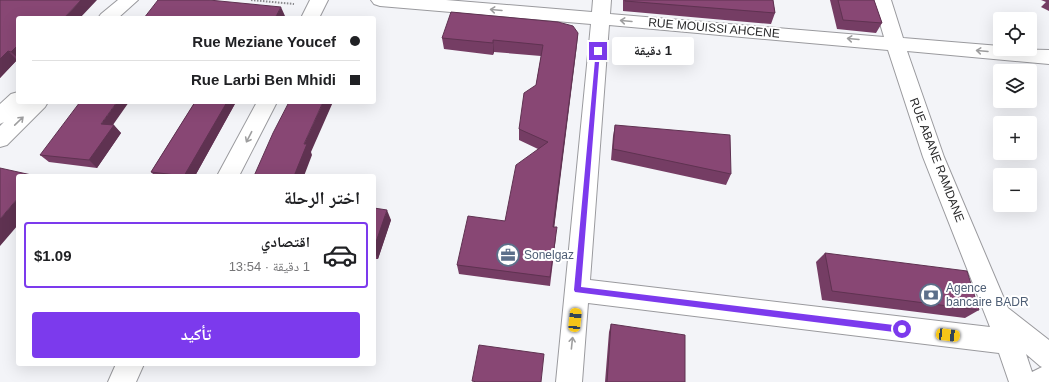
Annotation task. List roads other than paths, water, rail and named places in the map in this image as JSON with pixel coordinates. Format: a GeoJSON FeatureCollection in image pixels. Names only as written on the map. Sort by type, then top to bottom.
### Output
{"type":"FeatureCollection","features":[{"type":"Feature","properties":{"kind":"street"},"geometry":{"type":"LineString","coordinates":[[109,16],[129,0]]}},
{"type":"Feature","properties":{"kind":"street"},"geometry":{"type":"LineString","coordinates":[[122,16],[134,0]]}},
{"type":"Feature","properties":{"kind":"street","name":"RUE MOUISSI AHCENE"},"geometry":{"type":"LineString","coordinates":[[380,0],[601,9],[895,43],[1049,57]]}},
{"type":"Feature","properties":{"kind":"street","name":"RUE ABANE RAMDANE"},"geometry":{"type":"LineString","coordinates":[[882,0],[927,140],[1000,316],[1010,342],[1022,382]]}},
{"type":"Feature","properties":{"kind":"street"},"geometry":{"type":"LineString","coordinates":[[568,382],[578,290],[601,9]]}},
{"type":"Feature","properties":{"kind":"street"},"geometry":{"type":"LineString","coordinates":[[0,116],[16,101]]}},
{"type":"Feature","properties":{"kind":"street"},"geometry":{"type":"LineString","coordinates":[[0,139],[36,104]]}},
{"type":"Feature","properties":{"kind":"street"},"geometry":{"type":"LineString","coordinates":[[229,174],[265,104]]}},
{"type":"Feature","properties":{"kind":"street"},"geometry":{"type":"LineString","coordinates":[[578,290],[1010,342]]}},
{"type":"Feature","properties":{"kind":"street"},"geometry":{"type":"LineString","coordinates":[[1000,316],[1029,342],[1049,357]]}},
{"type":"Feature","properties":{"kind":"street"},"geometry":{"type":"LineString","coordinates":[[122,382],[130,366]]}},
{"type":"Feature","properties":{"kind":"street"},"geometry":{"type":"LineString","coordinates":[[1039,382],[1049,378]]}},
{"type":"Feature","properties":{"kind":"place","name":"Sonelgaz"},"geometry":{"type":"Point","coordinates":[508,255]}},
{"type":"Feature","properties":{"kind":"place","name":"Agence bancaire BADR"},"geometry":{"type":"Point","coordinates":[931,295]}}]}
